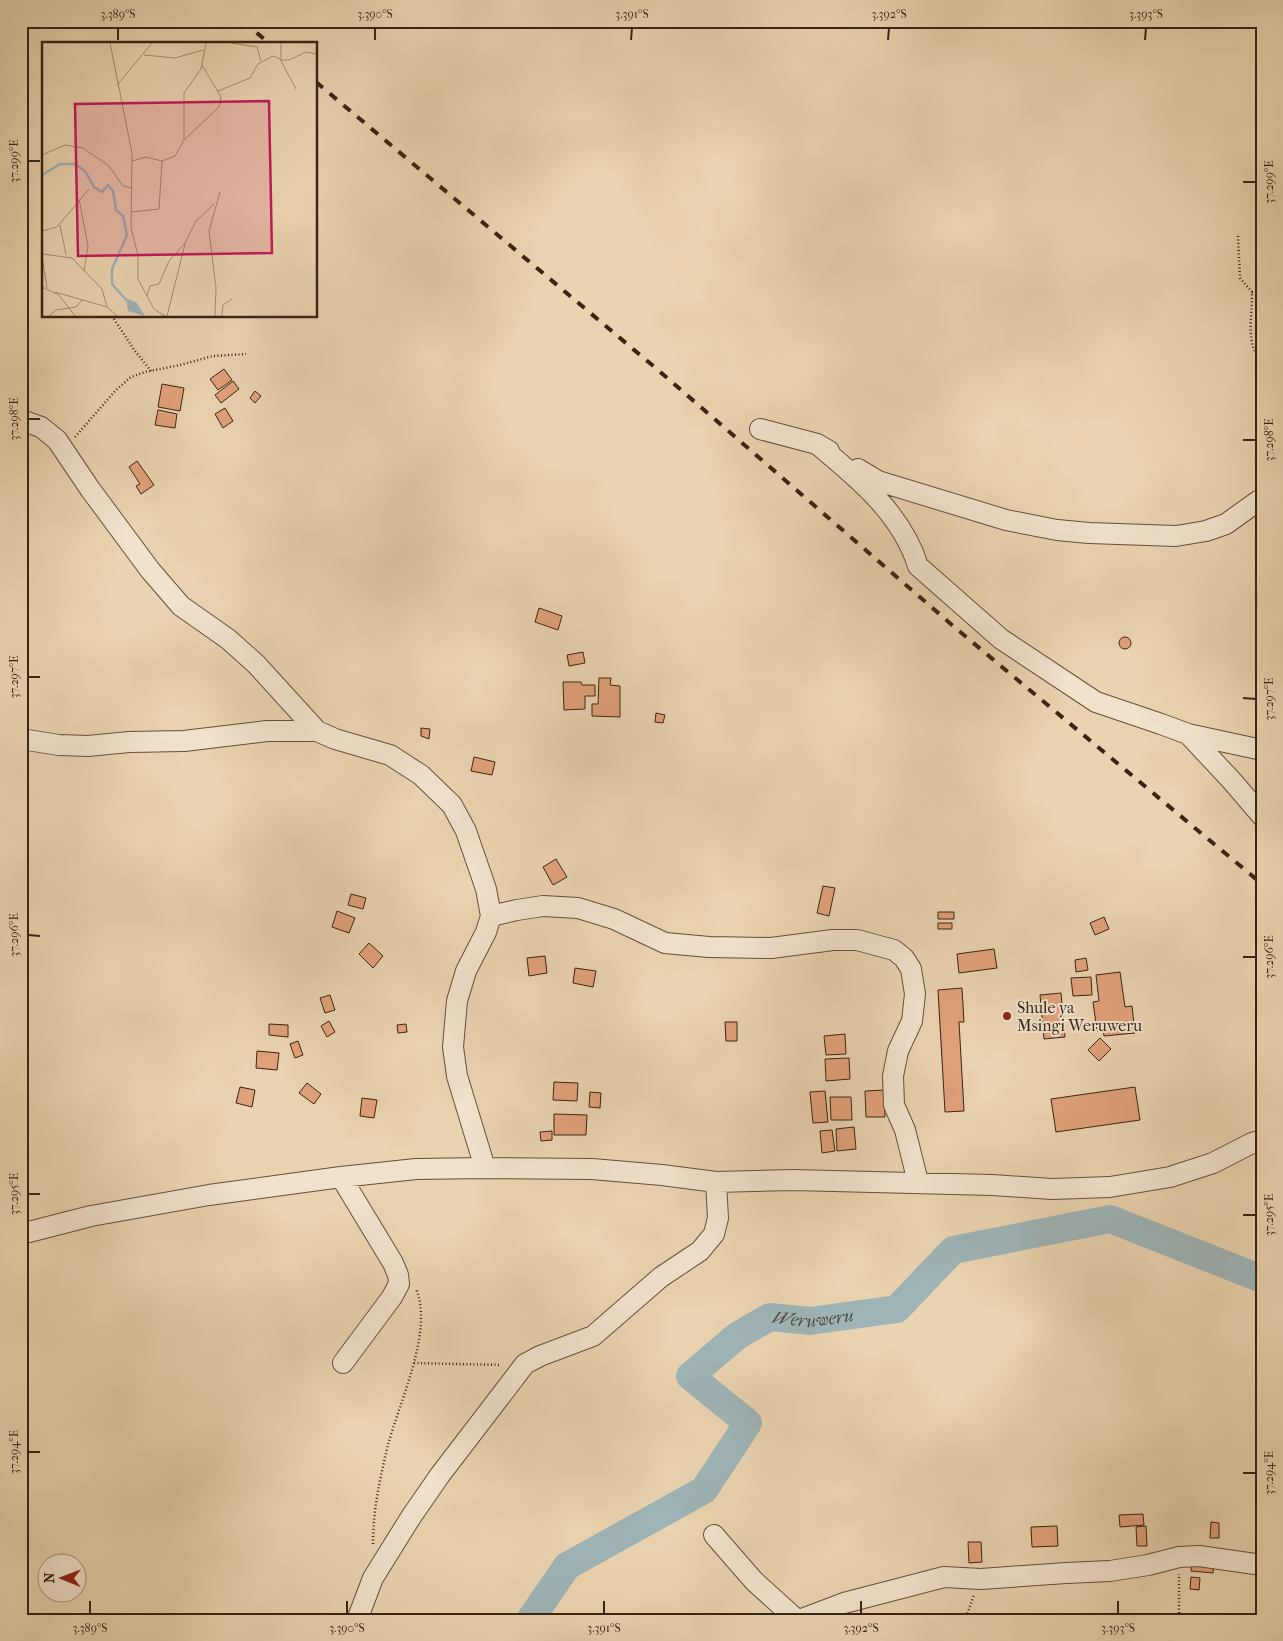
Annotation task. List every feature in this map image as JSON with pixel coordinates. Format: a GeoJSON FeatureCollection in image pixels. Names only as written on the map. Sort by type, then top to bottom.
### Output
{"type":"FeatureCollection","features":[{"type":"Feature","properties":{"kind":"street"},"geometry":{"type":"LineString","coordinates":[[21,420],[41,428],[57,440],[90,489],[150,570],[181,606],[228,639],[256,664],[317,731],[335,739],[390,754],[421,775],[452,805],[469,840],[486,889],[490,916],[486,932],[466,971],[457,1000],[452,1047],[457,1076],[485,1168]]}},
{"type":"Feature","properties":{"kind":"street"},"geometry":{"type":"LineString","coordinates":[[760,429],[817,444],[878,481],[1006,520],[1057,530],[1176,536],[1206,531],[1226,524],[1262,500]]}},
{"type":"Feature","properties":{"kind":"street"},"geometry":{"type":"LineString","coordinates":[[817,444],[849,470],[876,496],[899,526],[914,551],[918,566],[1001,639],[1096,702],[1188,734],[1262,750]]}},
{"type":"Feature","properties":{"kind":"street"},"geometry":{"type":"LineString","coordinates":[[21,739],[59,745],[88,746],[129,742],[184,741],[267,731],[317,731]]}},
{"type":"Feature","properties":{"kind":"street"},"geometry":{"type":"LineString","coordinates":[[1188,734],[1262,816]]}},
{"type":"Feature","properties":{"kind":"street"},"geometry":{"type":"LineString","coordinates":[[490,916],[543,906],[578,908],[614,919],[665,943],[710,947],[771,948],[833,940],[857,940],[894,950],[904,958],[911,969],[915,994],[912,1021],[898,1051],[893,1076],[894,1105],[905,1130],[918,1182]]}},
{"type":"Feature","properties":{"kind":"street"},"geometry":{"type":"LineString","coordinates":[[21,1234],[100,1214],[209,1195],[416,1169],[592,1169],[716,1182],[793,1180],[918,1182],[1052,1189],[1110,1187],[1170,1178],[1213,1163],[1262,1140]]}},
{"type":"Feature","properties":{"kind":"street"},"geometry":{"type":"LineString","coordinates":[[341,1177],[398,1274],[398,1284],[392,1297],[343,1364]]}},
{"type":"Feature","properties":{"kind":"street"},"geometry":{"type":"LineString","coordinates":[[357,1620],[373,1578],[411,1517],[440,1475],[525,1364],[540,1356],[593,1336],[661,1276],[700,1251],[714,1234],[718,1218],[716,1182]]}},
{"type":"Feature","properties":{"kind":"street"},"geometry":{"type":"LineString","coordinates":[[714,1535],[754,1581],[798,1620],[844,1603],[944,1577],[980,1579],[1110,1571],[1148,1565],[1179,1557],[1199,1556],[1262,1565]]}},
{"type":"Feature","properties":{"kind":"path"},"geometry":{"type":"LineString","coordinates":[[1238,236],[1240,278],[1252,292],[1251,340],[1258,357],[1262,360]]}},
{"type":"Feature","properties":{"kind":"path"},"geometry":{"type":"LineString","coordinates":[[1252,292],[1262,292]]}},
{"type":"Feature","properties":{"kind":"path"},"geometry":{"type":"LineString","coordinates":[[113,318],[135,351],[151,370]]}},
{"type":"Feature","properties":{"kind":"path"},"geometry":{"type":"LineString","coordinates":[[57,440],[69,441],[78,436],[94,414],[131,377],[151,370],[180,365],[213,356],[246,354]]}},
{"type":"Feature","properties":{"kind":"path"},"geometry":{"type":"LineString","coordinates":[[373,1548],[373,1529],[378,1485],[414,1363],[420,1332],[420,1310],[417,1291],[413,1284]]}},
{"type":"Feature","properties":{"kind":"path"},"geometry":{"type":"LineString","coordinates":[[414,1363],[525,1364]]}},
{"type":"Feature","properties":{"kind":"path"},"geometry":{"type":"LineString","coordinates":[[1179,1557],[1179,1620]]}},
{"type":"Feature","properties":{"kind":"path"},"geometry":{"type":"LineString","coordinates":[[964,1620],[980,1579]]}},
{"type":"Feature","properties":{"kind":"building"},"geometry":{"type":"Polygon","coordinates":[[[224,369],[232,380],[218,390],[210,379],[224,369]]]}},
{"type":"Feature","properties":{"kind":"building"},"geometry":{"type":"Polygon","coordinates":[[[233,381],[239,389],[221,403],[215,395],[233,381]]]}},
{"type":"Feature","properties":{"kind":"building"},"geometry":{"type":"Polygon","coordinates":[[[162,384],[184,388],[180,411],[158,407],[162,384]]]}},
{"type":"Feature","properties":{"kind":"building"},"geometry":{"type":"Polygon","coordinates":[[[255,391],[261,396],[255,403],[250,398],[255,391]]]}},
{"type":"Feature","properties":{"kind":"building"},"geometry":{"type":"Polygon","coordinates":[[[225,408],[233,421],[223,428],[215,414],[225,408]]]}},
{"type":"Feature","properties":{"kind":"building"},"geometry":{"type":"Polygon","coordinates":[[[158,410],[177,414],[175,428],[155,425],[158,410]]]}},
{"type":"Feature","properties":{"kind":"building"},"geometry":{"type":"Polygon","coordinates":[[[137,461],[154,485],[141,494],[136,486],[140,484],[129,467],[137,461]]]}},
{"type":"Feature","properties":{"kind":"building"},"geometry":{"type":"Polygon","coordinates":[[[539,608],[562,616],[558,630],[535,622],[539,608]]]}},
{"type":"Feature","properties":{"kind":"building"},"geometry":{"type":"Polygon","coordinates":[[[1125,637],[1131,643],[1125,649],[1119,643],[1125,637]]]}},
{"type":"Feature","properties":{"kind":"building"},"geometry":{"type":"Polygon","coordinates":[[[583,652],[585,663],[569,666],[567,655],[583,652]]]}},
{"type":"Feature","properties":{"kind":"building"},"geometry":{"type":"Polygon","coordinates":[[[599,678],[611,678],[610,685],[620,686],[620,717],[592,716],[592,704],[598,704],[599,678]]]}},
{"type":"Feature","properties":{"kind":"building"},"geometry":{"type":"Polygon","coordinates":[[[563,682],[581,682],[582,685],[595,685],[595,696],[585,696],[585,709],[564,710],[563,682]]]}},
{"type":"Feature","properties":{"kind":"building"},"geometry":{"type":"Polygon","coordinates":[[[656,713],[665,715],[663,723],[655,722],[656,713]]]}},
{"type":"Feature","properties":{"kind":"building"},"geometry":{"type":"Polygon","coordinates":[[[421,728],[430,729],[429,739],[421,736],[421,728]]]}},
{"type":"Feature","properties":{"kind":"building"},"geometry":{"type":"Polygon","coordinates":[[[474,757],[495,762],[492,775],[471,771],[474,757]]]}},
{"type":"Feature","properties":{"kind":"building"},"geometry":{"type":"Polygon","coordinates":[[[556,859],[567,877],[553,885],[543,867],[556,859]]]}},
{"type":"Feature","properties":{"kind":"building"},"geometry":{"type":"Polygon","coordinates":[[[823,886],[835,888],[829,916],[817,913],[823,886]]]}},
{"type":"Feature","properties":{"kind":"building"},"geometry":{"type":"Polygon","coordinates":[[[351,894],[366,898],[363,909],[348,905],[351,894]]]}},
{"type":"Feature","properties":{"kind":"building"},"geometry":{"type":"Polygon","coordinates":[[[337,911],[355,918],[349,933],[332,927],[337,911]]]}},
{"type":"Feature","properties":{"kind":"building"},"geometry":{"type":"Polygon","coordinates":[[[938,912],[954,912],[954,919],[938,919],[938,912]]]}},
{"type":"Feature","properties":{"kind":"building"},"geometry":{"type":"Polygon","coordinates":[[[1104,917],[1109,929],[1095,935],[1090,923],[1104,917]]]}},
{"type":"Feature","properties":{"kind":"building"},"geometry":{"type":"Polygon","coordinates":[[[938,923],[952,923],[952,929],[938,929],[938,923]]]}},
{"type":"Feature","properties":{"kind":"building"},"geometry":{"type":"Polygon","coordinates":[[[369,943],[383,956],[373,968],[359,954],[369,943]]]}},
{"type":"Feature","properties":{"kind":"building"},"geometry":{"type":"Polygon","coordinates":[[[994,949],[997,968],[959,973],[957,954],[994,949]]]}},
{"type":"Feature","properties":{"kind":"building"},"geometry":{"type":"Polygon","coordinates":[[[545,956],[547,973],[529,976],[527,958],[545,956]]]}},
{"type":"Feature","properties":{"kind":"building"},"geometry":{"type":"Polygon","coordinates":[[[1086,958],[1088,970],[1076,972],[1075,960],[1086,958]]]}},
{"type":"Feature","properties":{"kind":"building"},"geometry":{"type":"Polygon","coordinates":[[[575,968],[596,971],[593,987],[573,983],[575,968]]]}},
{"type":"Feature","properties":{"kind":"building"},"geometry":{"type":"Polygon","coordinates":[[[1120,972],[1125,1007],[1132,1006],[1135,1033],[1104,1036],[1103,1030],[1097,1031],[1093,1002],[1099,1001],[1096,975],[1120,972]]]}},
{"type":"Feature","properties":{"kind":"building"},"geometry":{"type":"Polygon","coordinates":[[[1091,977],[1092,995],[1073,996],[1071,978],[1091,977]]]}},
{"type":"Feature","properties":{"kind":"building"},"geometry":{"type":"Polygon","coordinates":[[[962,988],[964,1022],[959,1022],[964,1111],[945,1112],[938,990],[962,988]]]}},
{"type":"Feature","properties":{"kind":"building"},"geometry":{"type":"Polygon","coordinates":[[[1061,993],[1065,1037],[1044,1039],[1040,995],[1061,993]]]}},
{"type":"Feature","properties":{"kind":"building"},"geometry":{"type":"Polygon","coordinates":[[[330,995],[335,1010],[325,1013],[320,998],[330,995]]]}},
{"type":"Feature","properties":{"kind":"building"},"geometry":{"type":"Polygon","coordinates":[[[329,1021],[335,1032],[327,1037],[321,1026],[329,1021]]]}},
{"type":"Feature","properties":{"kind":"building"},"geometry":{"type":"Polygon","coordinates":[[[725,1022],[737,1022],[737,1041],[726,1041],[725,1022]]]}},
{"type":"Feature","properties":{"kind":"building"},"geometry":{"type":"Polygon","coordinates":[[[269,1024],[288,1025],[288,1037],[269,1035],[269,1024]]]}},
{"type":"Feature","properties":{"kind":"building"},"geometry":{"type":"Polygon","coordinates":[[[406,1024],[407,1032],[398,1033],[397,1025],[406,1024]]]}},
{"type":"Feature","properties":{"kind":"building"},"geometry":{"type":"Polygon","coordinates":[[[845,1034],[846,1054],[826,1055],[824,1036],[845,1034]]]}},
{"type":"Feature","properties":{"kind":"building"},"geometry":{"type":"Polygon","coordinates":[[[1100,1038],[1111,1049],[1099,1061],[1088,1050],[1100,1038]]]}},
{"type":"Feature","properties":{"kind":"building"},"geometry":{"type":"Polygon","coordinates":[[[298,1041],[303,1055],[295,1058],[290,1044],[298,1041]]]}},
{"type":"Feature","properties":{"kind":"building"},"geometry":{"type":"Polygon","coordinates":[[[257,1051],[279,1053],[277,1070],[256,1068],[257,1051]]]}},
{"type":"Feature","properties":{"kind":"building"},"geometry":{"type":"Polygon","coordinates":[[[849,1058],[850,1079],[826,1081],[825,1059],[849,1058]]]}},
{"type":"Feature","properties":{"kind":"building"},"geometry":{"type":"Polygon","coordinates":[[[554,1082],[578,1083],[577,1101],[553,1100],[554,1082]]]}},
{"type":"Feature","properties":{"kind":"building"},"geometry":{"type":"Polygon","coordinates":[[[307,1083],[321,1094],[314,1104],[299,1093],[307,1083]]]}},
{"type":"Feature","properties":{"kind":"building"},"geometry":{"type":"Polygon","coordinates":[[[240,1087],[255,1090],[252,1107],[236,1103],[240,1087]]]}},
{"type":"Feature","properties":{"kind":"building"},"geometry":{"type":"Polygon","coordinates":[[[1135,1087],[1140,1120],[1056,1132],[1051,1099],[1135,1087]]]}},
{"type":"Feature","properties":{"kind":"building"},"geometry":{"type":"Polygon","coordinates":[[[884,1090],[885,1117],[866,1117],[865,1091],[884,1090]]]}},
{"type":"Feature","properties":{"kind":"building"},"geometry":{"type":"Polygon","coordinates":[[[825,1091],[828,1122],[813,1123],[810,1092],[825,1091]]]}},
{"type":"Feature","properties":{"kind":"building"},"geometry":{"type":"Polygon","coordinates":[[[590,1092],[601,1093],[600,1108],[589,1107],[590,1092]]]}},
{"type":"Feature","properties":{"kind":"building"},"geometry":{"type":"Polygon","coordinates":[[[830,1097],[851,1097],[852,1120],[831,1120],[830,1097]]]}},
{"type":"Feature","properties":{"kind":"building"},"geometry":{"type":"Polygon","coordinates":[[[362,1098],[377,1100],[374,1118],[360,1116],[362,1098]]]}},
{"type":"Feature","properties":{"kind":"building"},"geometry":{"type":"Polygon","coordinates":[[[554,1114],[587,1115],[586,1135],[554,1135],[554,1114]]]}},
{"type":"Feature","properties":{"kind":"building"},"geometry":{"type":"Polygon","coordinates":[[[854,1127],[856,1149],[837,1151],[836,1129],[854,1127]]]}},
{"type":"Feature","properties":{"kind":"building"},"geometry":{"type":"Polygon","coordinates":[[[832,1130],[835,1151],[822,1153],[820,1131],[832,1130]]]}},
{"type":"Feature","properties":{"kind":"building"},"geometry":{"type":"Polygon","coordinates":[[[552,1131],[552,1140],[541,1141],[540,1132],[552,1131]]]}},
{"type":"Feature","properties":{"kind":"building"},"geometry":{"type":"Polygon","coordinates":[[[1143,1514],[1144,1525],[1120,1527],[1119,1515],[1143,1514]]]}},
{"type":"Feature","properties":{"kind":"building"},"geometry":{"type":"Polygon","coordinates":[[[1211,1522],[1219,1523],[1219,1538],[1210,1538],[1211,1522]]]}},
{"type":"Feature","properties":{"kind":"building"},"geometry":{"type":"Polygon","coordinates":[[[1057,1526],[1058,1546],[1032,1547],[1031,1527],[1057,1526]]]}},
{"type":"Feature","properties":{"kind":"building"},"geometry":{"type":"Polygon","coordinates":[[[1146,1526],[1147,1546],[1137,1546],[1136,1527],[1146,1526]]]}},
{"type":"Feature","properties":{"kind":"building"},"geometry":{"type":"Polygon","coordinates":[[[968,1542],[981,1542],[982,1562],[969,1563],[968,1542]]]}},
{"type":"Feature","properties":{"kind":"building"},"geometry":{"type":"Polygon","coordinates":[[[1192,1562],[1214,1564],[1213,1573],[1191,1571],[1192,1562]]]}},
{"type":"Feature","properties":{"kind":"building"},"geometry":{"type":"Polygon","coordinates":[[[1191,1577],[1200,1578],[1199,1590],[1190,1589],[1191,1577]]]}},
{"type":"Feature","properties":{"kind":"waterway","name":"Weruweru"},"geometry":{"type":"LineString","coordinates":[[530,1620],[567,1566],[704,1490],[748,1423],[690,1376],[737,1336],[770,1317],[810,1321],[897,1309],[953,1250],[1110,1219],[1262,1279]]}},
{"type":"Feature","properties":{"kind":"railway"},"geometry":{"type":"LineString","coordinates":[[243,21],[268,42]]}},
{"type":"Feature","properties":{"kind":"railway"},"geometry":{"type":"LineString","coordinates":[[318,84],[658,370],[959,631],[1262,884]]}},
{"type":"Feature","properties":{"kind":"place","name":"Shule ya Msingi Weruweru"},"geometry":{"type":"Point","coordinates":[1007,1016]}}]}
